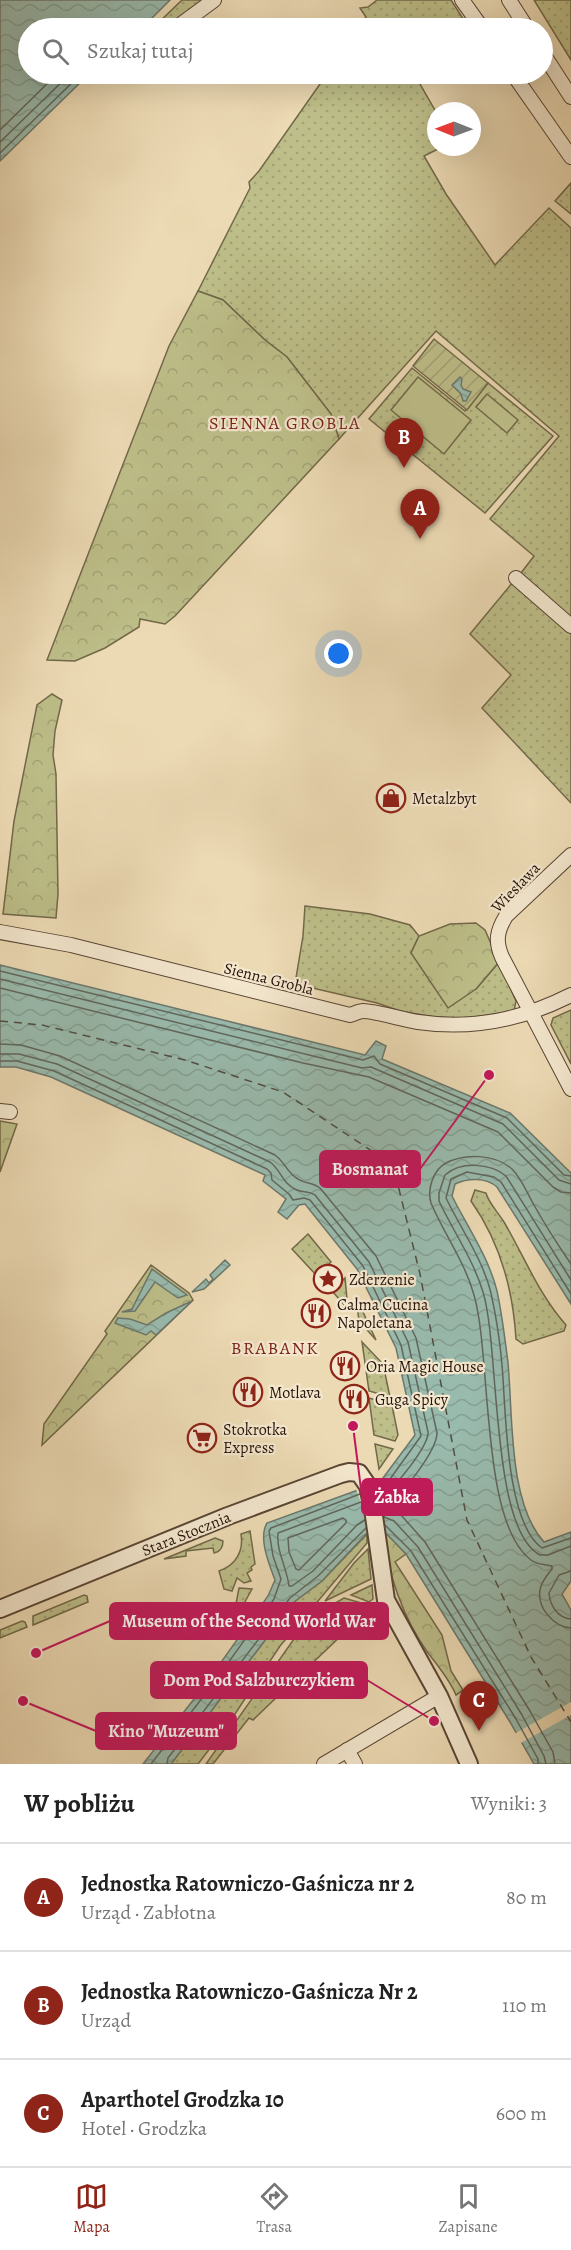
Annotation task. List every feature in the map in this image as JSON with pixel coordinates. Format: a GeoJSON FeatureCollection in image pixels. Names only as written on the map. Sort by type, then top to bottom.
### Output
{"type":"FeatureCollection","features":[{"type":"Feature","properties":{"kind":"street"},"geometry":{"type":"LineString","coordinates":[[190,18],[214,0]]}},
{"type":"Feature","properties":{"kind":"street"},"geometry":{"type":"LineString","coordinates":[[462,0],[475,18]]}},
{"type":"Feature","properties":{"kind":"street"},"geometry":{"type":"LineString","coordinates":[[509,0],[521,18]]}},
{"type":"Feature","properties":{"kind":"street"},"geometry":{"type":"LineString","coordinates":[[553,68],[571,97]]}},
{"type":"Feature","properties":{"kind":"street"},"geometry":{"type":"LineString","coordinates":[[520,84],[571,157]]}},
{"type":"Feature","properties":{"kind":"street"},"geometry":{"type":"LineString","coordinates":[[516,578],[571,626]]}},
{"type":"Feature","properties":{"kind":"street","name":"Wiesława"},"geometry":{"type":"LineString","coordinates":[[571,855],[506,916],[499,928],[497,946],[571,1089]]}},
{"type":"Feature","properties":{"kind":"street","name":"Sienna Grobla"},"geometry":{"type":"LineString","coordinates":[[0,932],[71,945],[350,1015],[363,1011],[419,1022],[467,1025],[507,1020],[532,1013],[571,995]]}},
{"type":"Feature","properties":{"kind":"street","name":"Stara Stocznia"},"geometry":{"type":"LineString","coordinates":[[0,1609],[228,1516],[341,1474],[359,1473],[368,1486],[386,1600],[439,1696]]}},
{"type":"Feature","properties":{"kind":"street"},"geometry":{"type":"LineString","coordinates":[[324,1764],[439,1696],[469,1764]]}},
{"type":"Feature","properties":{"kind":"street"},"geometry":{"type":"LineString","coordinates":[[347,1750],[355,1764]]}},
{"type":"Feature","properties":{"kind":"green space"},"geometry":{"type":"Polygon","coordinates":[[[182,0],[206,0],[179,18],[163,18],[182,0]]]}},
{"type":"Feature","properties":{"kind":"green space"},"geometry":{"type":"Polygon","coordinates":[[[377,0],[451,0],[463,18],[365,18],[360,8],[368,7],[377,0]]]}},
{"type":"Feature","properties":{"kind":"green space"},"geometry":{"type":"Polygon","coordinates":[[[534,0],[571,0],[571,60],[553,31],[553,18],[545,18],[534,0]]]}},
{"type":"Feature","properties":{"kind":"green space"},"geometry":{"type":"Polygon","coordinates":[[[320,84],[420,84],[430,102],[427,102],[427,154],[424,156],[446,194],[495,265],[549,208],[571,228],[571,618],[521,573],[534,556],[490,519],[559,436],[436,331],[339,439],[331,414],[287,357],[265,340],[223,300],[198,291],[250,188],[249,182],[320,84]]]}},
{"type":"Feature","properties":{"kind":"green space"},"geometry":{"type":"Polygon","coordinates":[[[571,183],[571,214],[555,201],[571,183]]]}},
{"type":"Feature","properties":{"kind":"green space"},"geometry":{"type":"Polygon","coordinates":[[[198,291],[223,300],[265,340],[287,357],[331,414],[339,439],[175,616],[165,624],[140,619],[139,627],[105,648],[75,661],[47,660],[169,346],[198,291]]]}},
{"type":"Feature","properties":{"kind":"green space"},"geometry":{"type":"Polygon","coordinates":[[[434,339],[488,383],[467,410],[413,366],[434,339]]]}},
{"type":"Feature","properties":{"kind":"green space"},"geometry":{"type":"Polygon","coordinates":[[[412,368],[465,411],[488,383],[553,436],[485,513],[369,419],[412,368]]]}},
{"type":"Feature","properties":{"kind":"green space"},"geometry":{"type":"Polygon","coordinates":[[[418,377],[471,420],[444,454],[391,410],[418,377]]]}},
{"type":"Feature","properties":{"kind":"green space"},"geometry":{"type":"Polygon","coordinates":[[[487,394],[518,420],[507,433],[476,407],[487,394]]]}},
{"type":"Feature","properties":{"kind":"green space"},"geometry":{"type":"Polygon","coordinates":[[[513,582],[571,633],[571,803],[482,708],[511,675],[470,634],[513,582]]]}},
{"type":"Feature","properties":{"kind":"green space"},"geometry":{"type":"Polygon","coordinates":[[[52,694],[62,700],[55,731],[53,755],[56,774],[58,894],[56,918],[3,914],[14,821],[37,705],[52,694]]]}},
{"type":"Feature","properties":{"kind":"green space"},"geometry":{"type":"Polygon","coordinates":[[[305,906],[370,914],[410,925],[419,936],[411,953],[476,989],[499,962],[516,1001],[514,1011],[463,1019],[440,1018],[400,1011],[377,1003],[295,984],[303,936],[305,906]]]}},
{"type":"Feature","properties":{"kind":"green space"},"geometry":{"type":"Polygon","coordinates":[[[476,923],[485,930],[499,962],[476,989],[448,1008],[411,953],[419,936],[450,924],[476,923]]]}},
{"type":"Feature","properties":{"kind":"green space"},"geometry":{"type":"Polygon","coordinates":[[[571,1010],[571,1064],[551,1025],[553,1018],[571,1010]]]}},
{"type":"Feature","properties":{"kind":"green space"},"geometry":{"type":"Polygon","coordinates":[[[0,1121],[17,1124],[0,1172],[0,1121]]]}},
{"type":"Feature","properties":{"kind":"green space"},"geometry":{"type":"Polygon","coordinates":[[[475,1190],[486,1193],[540,1288],[566,1325],[564,1331],[523,1344],[516,1339],[508,1284],[490,1233],[471,1201],[475,1190]]]}},
{"type":"Feature","properties":{"kind":"green space"},"geometry":{"type":"Polygon","coordinates":[[[308,1234],[331,1262],[317,1276],[292,1249],[308,1234]]]}},
{"type":"Feature","properties":{"kind":"green space"},"geometry":{"type":"Polygon","coordinates":[[[151,1265],[189,1293],[193,1300],[42,1445],[44,1424],[107,1334],[105,1331],[151,1265]]]}},
{"type":"Feature","properties":{"kind":"green space"},"geometry":{"type":"Polygon","coordinates":[[[345,1278],[348,1309],[332,1291],[345,1278]]]}},
{"type":"Feature","properties":{"kind":"green space"},"geometry":{"type":"Polygon","coordinates":[[[356,1297],[376,1340],[359,1321],[356,1297]]]}},
{"type":"Feature","properties":{"kind":"green space"},"geometry":{"type":"Polygon","coordinates":[[[362,1342],[383,1364],[390,1397],[369,1391],[362,1342]]]}},
{"type":"Feature","properties":{"kind":"green space"},"geometry":{"type":"Polygon","coordinates":[[[369,1398],[392,1405],[398,1435],[395,1441],[374,1435],[369,1398]]]}},
{"type":"Feature","properties":{"kind":"green space"},"geometry":{"type":"Polygon","coordinates":[[[375,1444],[393,1449],[379,1469],[375,1444]]]}},
{"type":"Feature","properties":{"kind":"green space"},"geometry":{"type":"Polygon","coordinates":[[[250,1531],[255,1564],[247,1573],[251,1581],[244,1583],[237,1578],[232,1591],[224,1589],[219,1571],[238,1557],[241,1534],[250,1531]]]}},
{"type":"Feature","properties":{"kind":"green space"},"geometry":{"type":"Polygon","coordinates":[[[384,1531],[406,1554],[395,1562],[442,1635],[451,1671],[463,1690],[456,1695],[411,1626],[392,1578],[384,1531]]]}},
{"type":"Feature","properties":{"kind":"green space"},"geometry":{"type":"Polygon","coordinates":[[[367,1534],[367,1543],[280,1646],[227,1726],[198,1764],[171,1764],[294,1602],[322,1581],[367,1534]]]}},
{"type":"Feature","properties":{"kind":"green space"},"geometry":{"type":"Polygon","coordinates":[[[215,1538],[223,1541],[221,1549],[214,1553],[213,1548],[186,1551],[186,1556],[164,1559],[215,1538]]]}},
{"type":"Feature","properties":{"kind":"green space"},"geometry":{"type":"Polygon","coordinates":[[[368,1549],[371,1579],[325,1601],[354,1563],[368,1549]]]}},
{"type":"Feature","properties":{"kind":"green space"},"geometry":{"type":"Polygon","coordinates":[[[372,1585],[373,1599],[369,1602],[351,1595],[372,1585]]]}},
{"type":"Feature","properties":{"kind":"green space"},"geometry":{"type":"Polygon","coordinates":[[[239,1588],[252,1589],[242,1607],[235,1609],[239,1588]]]}},
{"type":"Feature","properties":{"kind":"green space"},"geometry":{"type":"Polygon","coordinates":[[[84,1595],[87,1596],[88,1602],[33,1625],[33,1616],[84,1595]]]}},
{"type":"Feature","properties":{"kind":"green space"},"geometry":{"type":"Polygon","coordinates":[[[344,1598],[372,1606],[253,1720],[249,1718],[213,1764],[206,1764],[301,1629],[316,1614],[344,1598]]]}},
{"type":"Feature","properties":{"kind":"green space"},"geometry":{"type":"Polygon","coordinates":[[[22,1621],[27,1627],[0,1638],[0,1630],[22,1621]]]}},
{"type":"Feature","properties":{"kind":"water"},"geometry":{"type":"Polygon","coordinates":[[[0,0],[170,0],[152,18],[18,18],[18,84],[79,84],[0,161],[0,0]]]}},
{"type":"Feature","properties":{"kind":"water"},"geometry":{"type":"Polygon","coordinates":[[[460,377],[463,389],[471,392],[466,401],[463,401],[461,394],[452,385],[460,377]]]}},
{"type":"Feature","properties":{"kind":"water"},"geometry":{"type":"Polygon","coordinates":[[[0,965],[365,1055],[376,1041],[386,1046],[382,1059],[510,1113],[571,1173],[571,1304],[497,1187],[488,1181],[466,1181],[455,1184],[452,1196],[483,1254],[497,1291],[508,1363],[514,1457],[524,1505],[532,1525],[544,1542],[571,1532],[571,1581],[562,1594],[571,1610],[571,1764],[534,1764],[406,1554],[384,1531],[366,1534],[322,1581],[294,1602],[171,1764],[143,1764],[205,1685],[268,1596],[275,1580],[264,1543],[267,1523],[380,1482],[415,1435],[396,1348],[357,1269],[305,1204],[299,1205],[287,1219],[278,1212],[286,1199],[263,1181],[265,1175],[51,1077],[16,1067],[0,1067],[0,965]]]}},
{"type":"Feature","properties":{"kind":"water"},"geometry":{"type":"Polygon","coordinates":[[[225,1260],[230,1265],[204,1289],[192,1292],[206,1279],[209,1283],[213,1279],[210,1275],[225,1260]]]}},
{"type":"Feature","properties":{"kind":"water"},"geometry":{"type":"Polygon","coordinates":[[[152,1269],[187,1295],[178,1298],[155,1282],[135,1311],[122,1312],[132,1309],[152,1269]]]}},
{"type":"Feature","properties":{"kind":"water"},"geometry":{"type":"Polygon","coordinates":[[[192,1301],[156,1335],[151,1331],[146,1335],[115,1323],[118,1318],[130,1319],[147,1325],[192,1301]]]}},
{"type":"Feature","properties":{"kind":"pier"},"geometry":{"type":"Polygon","coordinates":[[[380,1482],[384,1531],[367,1534],[363,1509],[356,1489],[380,1482]]]}},
{"type":"Feature","properties":{"kind":"pier"},"geometry":{"type":"Polygon","coordinates":[[[571,1702],[571,1715],[519,1744],[514,1734],[571,1702]]]}},
{"type":"Feature","properties":{"kind":"ferry route"},"geometry":{"type":"LineString","coordinates":[[0,1021],[42,1025],[185,1060],[283,1092],[393,1165],[420,1274],[467,1520],[531,1657],[571,1722]]}},
{"type":"Feature","properties":{"kind":"place","name":"Jednostka Ratowniczo-Gaśnicza Nr 2"},"geometry":{"type":"Point","coordinates":[404,468]}},
{"type":"Feature","properties":{"kind":"place","name":"Jednostka Ratowniczo-Gaśnicza nr 2"},"geometry":{"type":"Point","coordinates":[420,539]}},
{"type":"Feature","properties":{"kind":"place","name":"Metalzbyt"},"geometry":{"type":"Point","coordinates":[391,798]}},
{"type":"Feature","properties":{"kind":"place","name":"Bosmanat"},"geometry":{"type":"Point","coordinates":[489,1075]}},
{"type":"Feature","properties":{"kind":"place","name":"Zderzenie"},"geometry":{"type":"Point","coordinates":[328,1279]}},
{"type":"Feature","properties":{"kind":"place","name":"Calma Cucina Napoletana"},"geometry":{"type":"Point","coordinates":[316,1313]}},
{"type":"Feature","properties":{"kind":"place","name":"Oria Magic House"},"geometry":{"type":"Point","coordinates":[345,1366]}},
{"type":"Feature","properties":{"kind":"place","name":"Motlava"},"geometry":{"type":"Point","coordinates":[248,1392]}},
{"type":"Feature","properties":{"kind":"place","name":"Guga Spicy"},"geometry":{"type":"Point","coordinates":[354,1399]}},
{"type":"Feature","properties":{"kind":"place","name":"Żabka"},"geometry":{"type":"Point","coordinates":[353,1426]}},
{"type":"Feature","properties":{"kind":"place","name":"Stokrotka Express"},"geometry":{"type":"Point","coordinates":[202,1438]}},
{"type":"Feature","properties":{"kind":"place","name":"Museum of the Second World War"},"geometry":{"type":"Point","coordinates":[36,1653]}},
{"type":"Feature","properties":{"kind":"place","name":"Kino \"Muzeum\""},"geometry":{"type":"Point","coordinates":[23,1701]}},
{"type":"Feature","properties":{"kind":"place","name":"Dom Pod Salzburczykiem"},"geometry":{"type":"Point","coordinates":[434,1721]}},
{"type":"Feature","properties":{"kind":"place","name":"Aparthotel Grodzka 10"},"geometry":{"type":"Point","coordinates":[479,1731]}},
{"type":"Feature","properties":{"kind":"district","name":"SIENNA GROBLA"},"geometry":{"type":"Point","coordinates":[285,423]}},
{"type":"Feature","properties":{"kind":"district","name":"BRABANK"},"geometry":{"type":"Point","coordinates":[275,1348]}}]}
